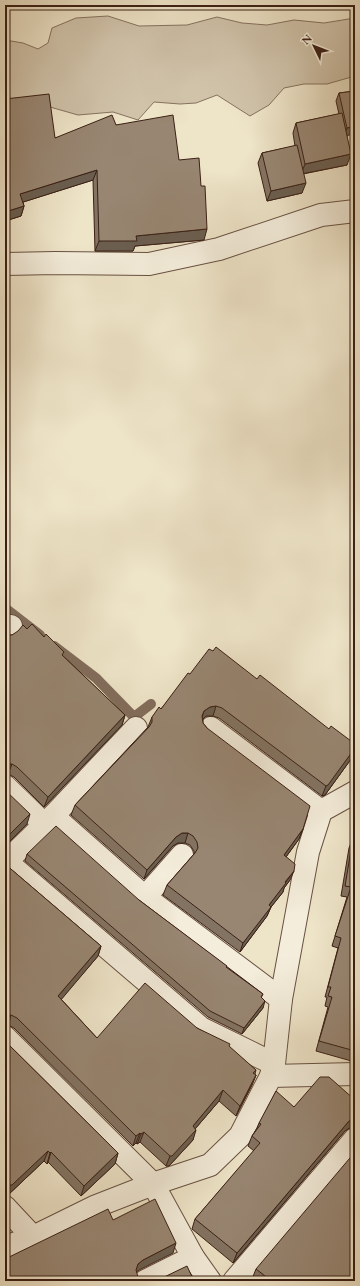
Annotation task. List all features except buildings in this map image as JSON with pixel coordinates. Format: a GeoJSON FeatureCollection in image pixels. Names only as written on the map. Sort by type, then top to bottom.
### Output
{"type":"FeatureCollection","features":[{"type":"Feature","properties":{"kind":"street"},"geometry":{"type":"LineString","coordinates":[[5,264],[149,264],[219,249],[321,215],[355,211]]}},
{"type":"Feature","properties":{"kind":"street"},"geometry":{"type":"LineString","coordinates":[[136,728],[6,862],[201,1028],[273,1070],[355,1074]]}},
{"type":"Feature","properties":{"kind":"street"},"geometry":{"type":"LineString","coordinates":[[211,728],[321,811]]}},
{"type":"Feature","properties":{"kind":"street"},"geometry":{"type":"LineString","coordinates":[[5,786],[145,897],[281,999]]}},
{"type":"Feature","properties":{"kind":"street"},"geometry":{"type":"LineString","coordinates":[[5,1247],[34,1237],[94,1207],[153,1184],[210,1165],[240,1136],[273,1070],[281,999],[308,852],[321,811],[355,792]]}},
{"type":"Feature","properties":{"kind":"street"},"geometry":{"type":"LineString","coordinates":[[145,897],[182,855]]}},
{"type":"Feature","properties":{"kind":"street"},"geometry":{"type":"LineString","coordinates":[[5,1037],[153,1184],[193,1257],[210,1281]]}},
{"type":"Feature","properties":{"kind":"street"},"geometry":{"type":"LineString","coordinates":[[234,1281],[355,1139]]}},
{"type":"Feature","properties":{"kind":"street"},"geometry":{"type":"LineString","coordinates":[[5,1207],[34,1237]]}},
{"type":"Feature","properties":{"kind":"street"},"geometry":{"type":"LineString","coordinates":[[145,1281],[193,1257]]}},
{"type":"Feature","properties":{"kind":"shaded area"},"geometry":{"type":"Polygon","coordinates":[[[108,16],[139,26],[187,25],[217,17],[242,23],[267,25],[294,20],[324,23],[355,18],[355,76],[327,84],[304,84],[284,88],[269,105],[250,116],[217,95],[196,103],[180,104],[154,102],[138,120],[113,112],[78,115],[36,103],[5,107],[5,40],[23,43],[38,49],[48,43],[52,28],[76,18],[108,16]]]}},
{"type":"Feature","properties":{"kind":"waterway"},"geometry":{"type":"LineString","coordinates":[[5,608],[40,635]]}},
{"type":"Feature","properties":{"kind":"waterway"},"geometry":{"type":"LineString","coordinates":[[54,646],[96,678],[134,717],[151,704]]}}]}
